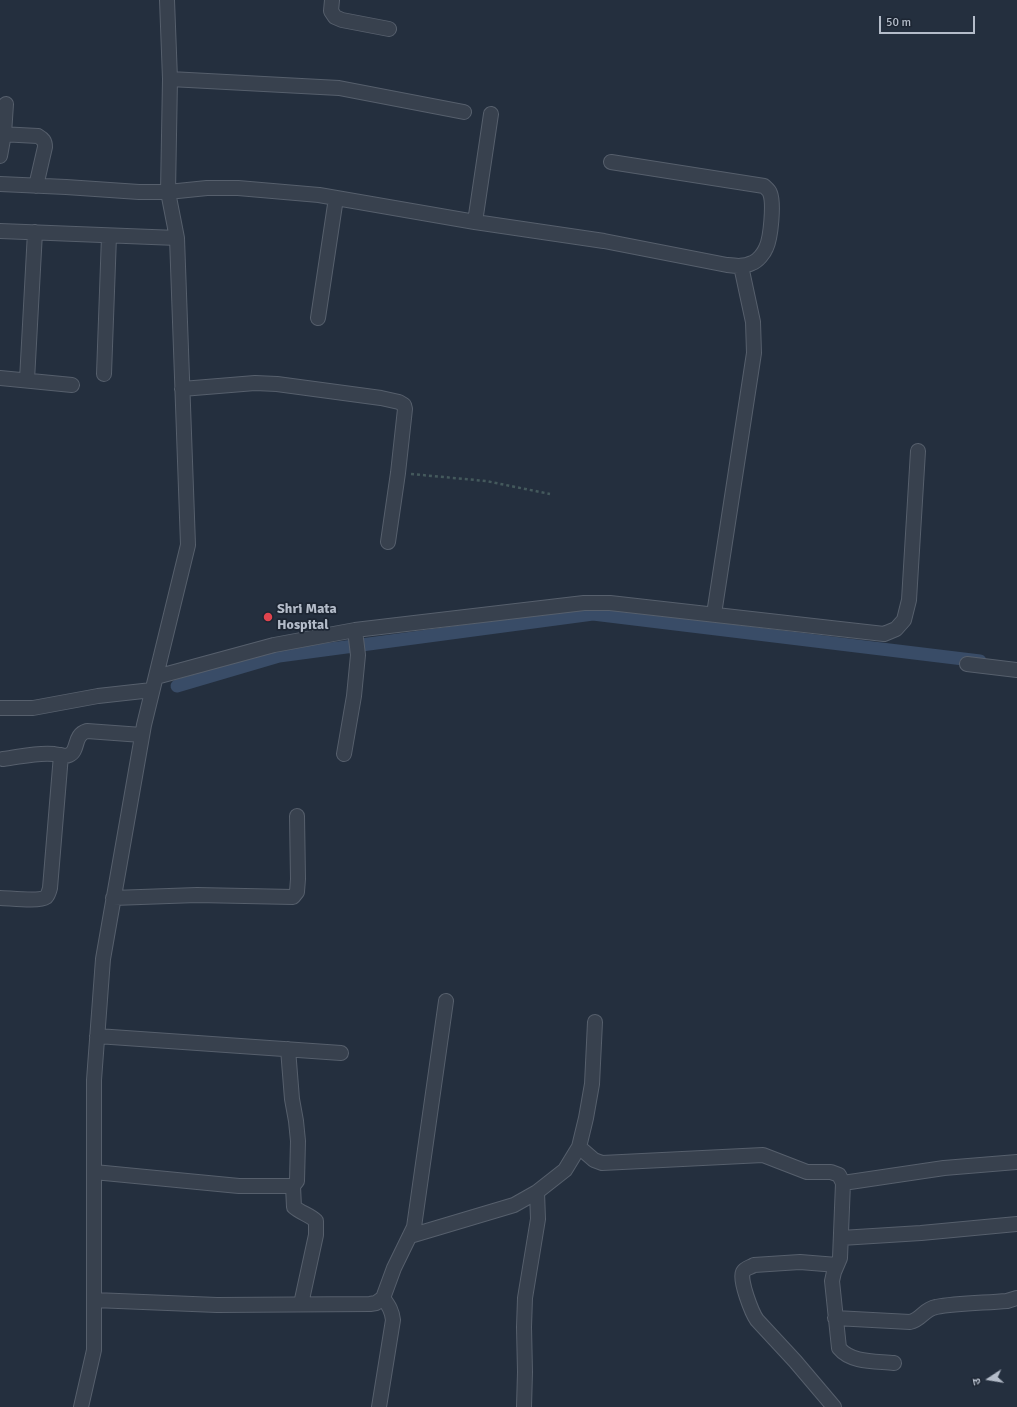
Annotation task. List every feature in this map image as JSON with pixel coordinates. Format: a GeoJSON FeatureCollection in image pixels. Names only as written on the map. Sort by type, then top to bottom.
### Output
{"type":"FeatureCollection","features":[{"type":"Feature","properties":{"kind":"street"},"geometry":{"type":"LineString","coordinates":[[81,1407],[94,1350],[94,1080],[103,959],[142,735],[188,545],[177,238],[168,192],[170,79],[167,0]]}},
{"type":"Feature","properties":{"kind":"street"},"geometry":{"type":"LineString","coordinates":[[332,0],[331,11],[335,18],[389,29]]}},
{"type":"Feature","properties":{"kind":"street"},"geometry":{"type":"LineString","coordinates":[[170,79],[338,88],[464,112]]}},
{"type":"Feature","properties":{"kind":"street"},"geometry":{"type":"LineString","coordinates":[[0,156],[6,104]]}},
{"type":"Feature","properties":{"kind":"street"},"geometry":{"type":"LineString","coordinates":[[475,222],[492,114]]}},
{"type":"Feature","properties":{"kind":"street"},"geometry":{"type":"LineString","coordinates":[[2,134],[38,136],[45,142],[36,186]]}},
{"type":"Feature","properties":{"kind":"street"},"geometry":{"type":"LineString","coordinates":[[0,184],[139,192],[168,192],[206,188],[238,188],[318,195],[475,222],[604,241],[728,265],[741,266],[753,263],[760,257],[766,247],[770,235],[772,201],[770,191],[764,186],[611,162]]}},
{"type":"Feature","properties":{"kind":"street"},"geometry":{"type":"LineString","coordinates":[[318,318],[336,198]]}},
{"type":"Feature","properties":{"kind":"street"},"geometry":{"type":"LineString","coordinates":[[0,230],[177,238]]}},
{"type":"Feature","properties":{"kind":"street"},"geometry":{"type":"LineString","coordinates":[[27,380],[35,232]]}},
{"type":"Feature","properties":{"kind":"street"},"geometry":{"type":"LineString","coordinates":[[104,374],[109,236]]}},
{"type":"Feature","properties":{"kind":"street"},"geometry":{"type":"LineString","coordinates":[[714,614],[754,353],[753,322],[741,266]]}},
{"type":"Feature","properties":{"kind":"street"},"geometry":{"type":"LineString","coordinates":[[0,378],[72,385]]}},
{"type":"Feature","properties":{"kind":"street"},"geometry":{"type":"LineString","coordinates":[[182,389],[255,382],[382,398],[404,404],[406,409],[388,542]]}},
{"type":"Feature","properties":{"kind":"street"},"geometry":{"type":"LineString","coordinates":[[0,708],[32,708],[154,684],[274,645],[356,637],[584,603],[610,603],[884,634],[896,630],[904,620],[910,600],[918,451]]}},
{"type":"Feature","properties":{"kind":"street"},"geometry":{"type":"LineString","coordinates":[[344,754],[354,696],[358,655],[356,637]]}},
{"type":"Feature","properties":{"kind":"street"},"geometry":{"type":"LineString","coordinates":[[967,664],[1017,670]]}},
{"type":"Feature","properties":{"kind":"street"},"geometry":{"type":"LineString","coordinates":[[3,759],[45,754],[69,756],[72,753],[79,736],[83,732],[87,731],[142,735]]}},
{"type":"Feature","properties":{"kind":"street"},"geometry":{"type":"LineString","coordinates":[[0,898],[38,899],[44,898],[48,895],[50,888],[61,755]]}},
{"type":"Feature","properties":{"kind":"street"},"geometry":{"type":"LineString","coordinates":[[113,898],[196,895],[293,897],[297,892],[298,879],[297,816]]}},
{"type":"Feature","properties":{"kind":"street"},"geometry":{"type":"LineString","coordinates":[[94,1300],[217,1304],[370,1304],[376,1303],[383,1298],[394,1268],[414,1227],[446,1001]]}},
{"type":"Feature","properties":{"kind":"street"},"geometry":{"type":"LineString","coordinates":[[410,1236],[514,1205],[537,1192],[565,1170],[579,1147],[592,1084],[595,1022]]}},
{"type":"Feature","properties":{"kind":"street"},"geometry":{"type":"LineString","coordinates":[[97,1036],[341,1053]]}},
{"type":"Feature","properties":{"kind":"street"},"geometry":{"type":"LineString","coordinates":[[288,1049],[292,1099],[298,1142],[297,1181],[293,1186],[294,1207],[316,1221],[316,1235],[301,1304]]}},
{"type":"Feature","properties":{"kind":"street"},"geometry":{"type":"LineString","coordinates":[[579,1147],[594,1160],[602,1163],[763,1155],[807,1172],[831,1172],[839,1175],[843,1183],[840,1258],[832,1281],[839,1348],[843,1354],[851,1358],[894,1362]]}},
{"type":"Feature","properties":{"kind":"street"},"geometry":{"type":"LineString","coordinates":[[843,1183],[944,1168],[1017,1162]]}},
{"type":"Feature","properties":{"kind":"street"},"geometry":{"type":"LineString","coordinates":[[94,1172],[239,1186],[293,1186]]}},
{"type":"Feature","properties":{"kind":"street"},"geometry":{"type":"LineString","coordinates":[[524,1407],[524,1320],[526,1292],[538,1219],[537,1192]]}},
{"type":"Feature","properties":{"kind":"street"},"geometry":{"type":"LineString","coordinates":[[841,1238],[921,1233],[1017,1224]]}},
{"type":"Feature","properties":{"kind":"street"},"geometry":{"type":"LineString","coordinates":[[834,1407],[752,1314],[742,1278],[743,1272],[747,1268],[754,1265],[800,1262],[837,1265]]}},
{"type":"Feature","properties":{"kind":"street"},"geometry":{"type":"LineString","coordinates":[[379,1407],[393,1320],[392,1312],[383,1298]]}},
{"type":"Feature","properties":{"kind":"street"},"geometry":{"type":"LineString","coordinates":[[835,1318],[910,1322],[916,1321],[924,1312],[936,1307],[1007,1301],[1017,1298]]}},
{"type":"Feature","properties":{"kind":"path"},"geometry":{"type":"LineString","coordinates":[[398,473],[486,481],[550,494]]}},
{"type":"Feature","properties":{"kind":"waterway"},"geometry":{"type":"LineString","coordinates":[[177,686],[279,656],[593,614],[980,661]]}},
{"type":"Feature","properties":{"kind":"place","name":"Shri Mata Hospital"},"geometry":{"type":"Point","coordinates":[268,617]}}]}
